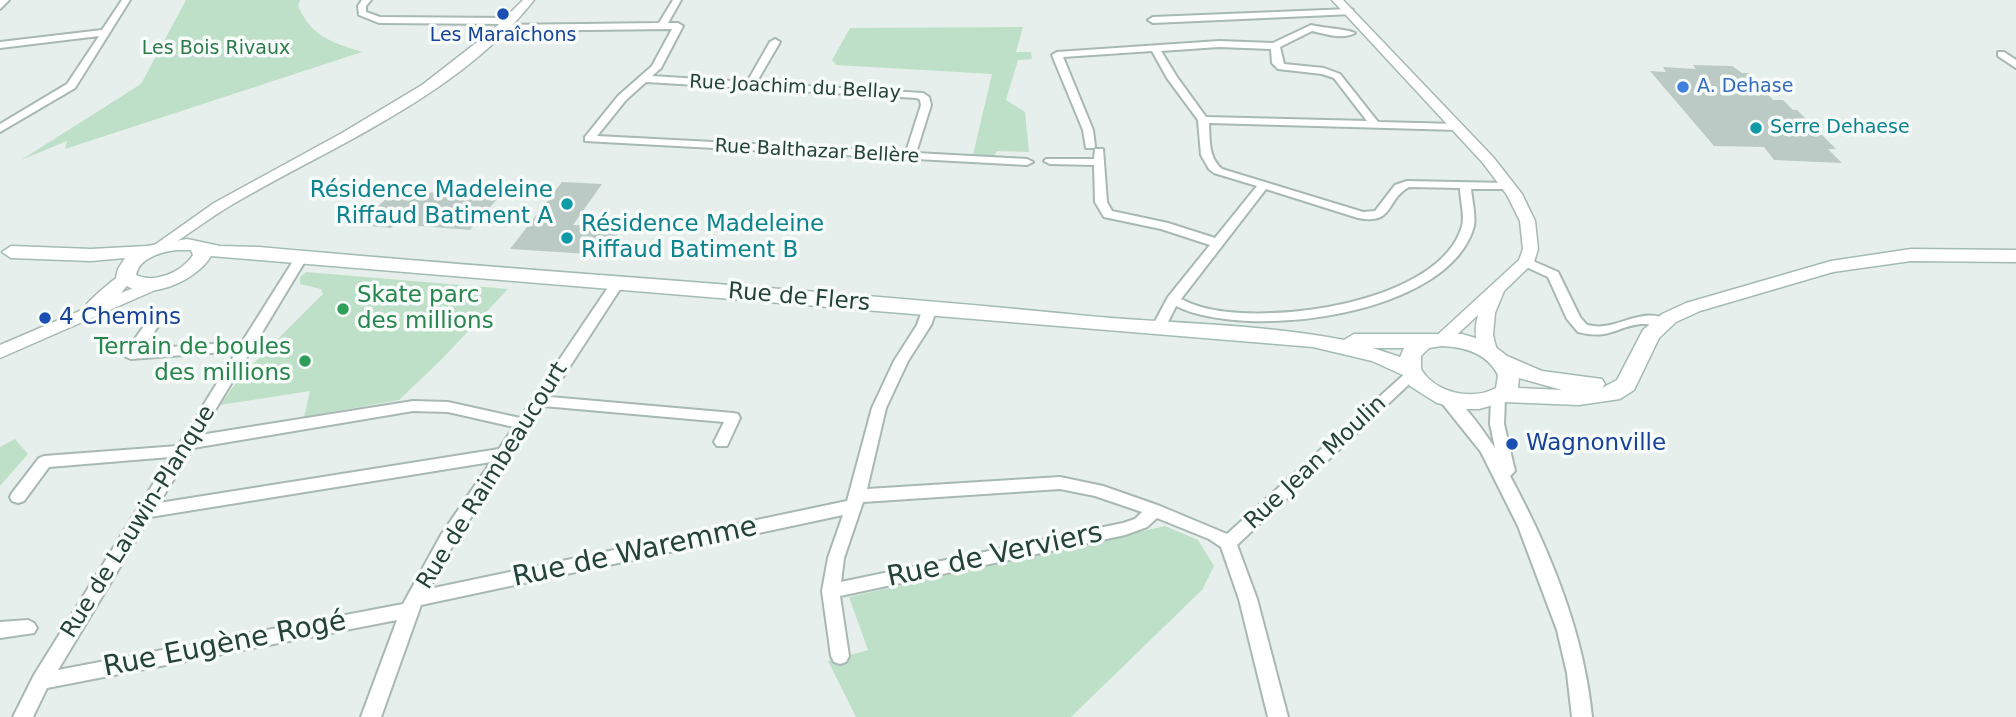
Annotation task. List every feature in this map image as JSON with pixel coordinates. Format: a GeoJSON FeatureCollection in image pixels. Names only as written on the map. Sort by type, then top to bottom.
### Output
{"type":"FeatureCollection","features":[{"type":"Feature","properties":{"kind":"main road","name":"Rue de Flers"},"geometry":{"type":"LineString","coordinates":[[6,251],[91,255],[179,244],[301,258],[999,312],[1296,340],[1435,340]]}},
{"type":"Feature","properties":{"kind":"main road"},"geometry":{"type":"LineString","coordinates":[[173,278],[200,260],[202,255],[197,247]]}},
{"type":"Feature","properties":{"kind":"main road"},"geometry":{"type":"LineString","coordinates":[[126,274],[134,261],[155,249]]}},
{"type":"Feature","properties":{"kind":"main road","name":"Rue de Flers"},"geometry":{"type":"LineString","coordinates":[[6,251],[112,265],[141,283],[251,260],[301,258]]}},
{"type":"Feature","properties":{"kind":"main road"},"geometry":{"type":"LineString","coordinates":[[1632,370],[1613,380],[1579,384],[1539,378],[1469,342],[1435,340],[1418,345],[1410,354],[1412,372],[1425,387],[1444,397],[1474,403],[1500,396],[1604,396],[1623,388],[1650,335],[1662,322],[1693,307],[1851,263],[1924,254],[2016,256]]}},
{"type":"Feature","properties":{"kind":"main road","name":"Rue de Flers"},"geometry":{"type":"LineString","coordinates":[[1296,340],[1364,352],[1412,372]]}},
{"type":"Feature","properties":{"kind":"main road"},"geometry":{"type":"LineString","coordinates":[[1495,356],[1510,379],[1508,388],[1500,396]]}},
{"type":"Feature","properties":{"kind":"street"},"geometry":{"type":"LineString","coordinates":[[0,6],[5,0]]}},
{"type":"Feature","properties":{"kind":"street"},"geometry":{"type":"LineString","coordinates":[[0,130],[71,86],[126,0]]}},
{"type":"Feature","properties":{"kind":"street"},"geometry":{"type":"LineString","coordinates":[[368,0],[362,6],[362,13],[379,20],[566,28],[678,26],[659,64],[645,79]]}},
{"type":"Feature","properties":{"kind":"street"},"geometry":{"type":"LineString","coordinates":[[155,249],[215,209],[375,119],[443,74],[491,38],[529,0]]}},
{"type":"Feature","properties":{"kind":"street"},"geometry":{"type":"LineString","coordinates":[[662,26],[677,0]]}},
{"type":"Feature","properties":{"kind":"street"},"geometry":{"type":"LineString","coordinates":[[1337,0],[1488,160],[1508,186],[1532,234],[1532,245],[1526,262],[1496,291],[1435,340]]}},
{"type":"Feature","properties":{"kind":"street"},"geometry":{"type":"LineString","coordinates":[[1153,20],[1350,12]]}},
{"type":"Feature","properties":{"kind":"street"},"geometry":{"type":"LineString","coordinates":[[1302,15],[1311,28]]}},
{"type":"Feature","properties":{"kind":"street"},"geometry":{"type":"LineString","coordinates":[[491,38],[566,28]]}},
{"type":"Feature","properties":{"kind":"street"},"geometry":{"type":"LineString","coordinates":[[1218,243],[1164,226],[1108,214],[1101,202],[1096,153],[1057,55],[1219,44],[1275,46],[1311,28],[1332,33],[1350,33]]}},
{"type":"Feature","properties":{"kind":"street"},"geometry":{"type":"LineString","coordinates":[[0,45],[106,32]]}},
{"type":"Feature","properties":{"kind":"street"},"geometry":{"type":"LineString","coordinates":[[750,85],[775,42]]}},
{"type":"Feature","properties":{"kind":"street"},"geometry":{"type":"LineString","coordinates":[[1275,46],[1280,67],[1324,71],[1337,76],[1376,126]]}},
{"type":"Feature","properties":{"kind":"street"},"geometry":{"type":"LineString","coordinates":[[1155,48],[1172,78],[1203,120],[1206,157],[1210,165],[1226,175],[1375,216],[1383,214],[1403,185],[1508,186]]}},
{"type":"Feature","properties":{"kind":"street"},"geometry":{"type":"LineString","coordinates":[[2001,54],[2016,65]]}},
{"type":"Feature","properties":{"kind":"street","name":"Rue Joachim du Bellay"},"geometry":{"type":"LineString","coordinates":[[645,79],[919,95],[925,99],[926,105],[910,156]]}},
{"type":"Feature","properties":{"kind":"street","name":"Rue Balthazar Bellère"},"geometry":{"type":"LineString","coordinates":[[645,79],[617,103],[589,139],[1027,162]]}},
{"type":"Feature","properties":{"kind":"street"},"geometry":{"type":"LineString","coordinates":[[1203,120],[1458,127]]}},
{"type":"Feature","properties":{"kind":"street"},"geometry":{"type":"LineString","coordinates":[[1050,161],[1096,153]]}},
{"type":"Feature","properties":{"kind":"street"},"geometry":{"type":"LineString","coordinates":[[197,247],[197,234],[206,222],[259,184]]}},
{"type":"Feature","properties":{"kind":"street"},"geometry":{"type":"LineString","coordinates":[[1173,300],[1211,314],[1277,317],[1341,310],[1394,294],[1441,266],[1457,247],[1466,229],[1469,215],[1465,185]]}},
{"type":"Feature","properties":{"kind":"street"},"geometry":{"type":"LineString","coordinates":[[1158,329],[1173,300],[1262,186]]}},
{"type":"Feature","properties":{"kind":"street","name":"Rue de Lauwin-Planque"},"geometry":{"type":"LineString","coordinates":[[23,717],[41,681],[301,258]]}},
{"type":"Feature","properties":{"kind":"street"},"geometry":{"type":"LineString","coordinates":[[1526,262],[1553,275],[1574,319],[1583,329],[1604,331],[1640,320],[1662,322]]}},
{"type":"Feature","properties":{"kind":"street"},"geometry":{"type":"LineString","coordinates":[[0,345],[96,303],[115,290],[126,274]]}},
{"type":"Feature","properties":{"kind":"street"},"geometry":{"type":"LineString","coordinates":[[0,352],[173,278]]}},
{"type":"Feature","properties":{"kind":"street","name":"Rue de Raimbeaucourt"},"geometry":{"type":"LineString","coordinates":[[371,717],[412,604],[447,540],[618,283]]}},
{"type":"Feature","properties":{"kind":"street"},"geometry":{"type":"LineString","coordinates":[[1495,356],[1483,334],[1484,320],[1496,291]]}},
{"type":"Feature","properties":{"kind":"street"},"geometry":{"type":"LineString","coordinates":[[840,656],[831,591],[836,558],[855,501],[884,395],[901,361],[924,325],[930,308]]}},
{"type":"Feature","properties":{"kind":"street"},"geometry":{"type":"LineString","coordinates":[[160,314],[131,354],[247,346]]}},
{"type":"Feature","properties":{"kind":"street","name":"Rue Jean Moulin"},"geometry":{"type":"LineString","coordinates":[[1278,717],[1248,599],[1228,543],[1412,372]]}},
{"type":"Feature","properties":{"kind":"street"},"geometry":{"type":"LineString","coordinates":[[1500,396],[1497,424],[1515,499]]}},
{"type":"Feature","properties":{"kind":"street"},"geometry":{"type":"LineString","coordinates":[[1444,397],[1472,425],[1515,499],[1570,636],[1578,674],[1582,717]]}},
{"type":"Feature","properties":{"kind":"street"},"geometry":{"type":"LineString","coordinates":[[538,401],[733,418],[722,442]]}},
{"type":"Feature","properties":{"kind":"street"},"geometry":{"type":"LineString","coordinates":[[18,497],[44,462],[185,447],[413,406],[448,407],[522,424]]}},
{"type":"Feature","properties":{"kind":"street"},"geometry":{"type":"LineString","coordinates":[[144,512],[503,454]]}},
{"type":"Feature","properties":{"kind":"street","name":"Rue de Waremme"},"geometry":{"type":"LineString","coordinates":[[412,604],[855,501],[1060,483],[1097,491],[1154,510],[1215,534],[1228,543]]}},
{"type":"Feature","properties":{"kind":"street","name":"Rue de Verviers"},"geometry":{"type":"LineString","coordinates":[[831,591],[1125,529],[1141,523],[1154,510]]}},
{"type":"Feature","properties":{"kind":"street","name":"Rue Eugène Rogé"},"geometry":{"type":"LineString","coordinates":[[41,681],[412,604]]}},
{"type":"Feature","properties":{"kind":"street"},"geometry":{"type":"LineString","coordinates":[[0,630],[28,628]]}},
{"type":"Feature","properties":{"kind":"green space","name":"Les Bois Rivaux"},"geometry":{"type":"Polygon","coordinates":[[[186,0],[300,0],[298,6],[316,32],[362,52],[65,149],[67,141],[21,160],[141,84],[186,0]]]}},
{"type":"Feature","properties":{"kind":"green space"},"geometry":{"type":"Polygon","coordinates":[[[1023,27],[1016,52],[1031,52],[1032,59],[1018,60],[1006,100],[1025,112],[1029,152],[997,151],[994,156],[973,155],[992,74],[836,65],[832,60],[850,28],[1023,27]]]}},
{"type":"Feature","properties":{"kind":"green space"},"geometry":{"type":"Polygon","coordinates":[[[306,272],[508,289],[399,400],[304,417],[310,391],[220,405],[241,376],[323,294],[321,289],[300,284],[300,277],[306,272]]]}},
{"type":"Feature","properties":{"kind":"green space"},"geometry":{"type":"Polygon","coordinates":[[[15,439],[28,454],[0,486],[0,447],[15,439]]]}},
{"type":"Feature","properties":{"kind":"green space"},"geometry":{"type":"Polygon","coordinates":[[[1165,526],[1198,540],[1214,566],[1202,590],[1071,717],[856,717],[828,661],[868,650],[849,597],[1165,526]]]}},
{"type":"Feature","properties":{"kind":"building","name":"Serre Dehaese"},"geometry":{"type":"Polygon","coordinates":[[[1693,65],[1732,66],[1742,73],[1750,73],[1773,100],[1783,100],[1793,110],[1797,110],[1836,149],[1828,149],[1842,163],[1774,160],[1764,147],[1714,146],[1650,71],[1666,72],[1663,67],[1696,69],[1693,65]]]}},
{"type":"Feature","properties":{"kind":"building"},"geometry":{"type":"Polygon","coordinates":[[[562,182],[602,184],[573,225],[622,228],[605,255],[510,249],[562,182]]]}},
{"type":"Feature","properties":{"kind":"building"},"geometry":{"type":"Polygon","coordinates":[[[395,190],[499,197],[470,230],[395,224],[391,228],[359,225],[395,190]]]}},
{"type":"Feature","properties":{"kind":"place","name":"Les Maraîchons"},"geometry":{"type":"Point","coordinates":[503,14]}},
{"type":"Feature","properties":{"kind":"place","name":"A. Dehase"},"geometry":{"type":"Point","coordinates":[1683,87]}},
{"type":"Feature","properties":{"kind":"place","name":"Serre Dehaese"},"geometry":{"type":"Point","coordinates":[1756,128]}},
{"type":"Feature","properties":{"kind":"place","name":"Résidence Madeleine Riffaud Batiment A"},"geometry":{"type":"Point","coordinates":[567,204]}},
{"type":"Feature","properties":{"kind":"place","name":"Résidence Madeleine Riffaud Batiment B"},"geometry":{"type":"Point","coordinates":[567,238]}},
{"type":"Feature","properties":{"kind":"place","name":"Skate parc des millions"},"geometry":{"type":"Point","coordinates":[343,309]}},
{"type":"Feature","properties":{"kind":"place","name":"4 Chemins"},"geometry":{"type":"Point","coordinates":[45,318]}},
{"type":"Feature","properties":{"kind":"place","name":"Terrain de boules des millions"},"geometry":{"type":"Point","coordinates":[305,361]}},
{"type":"Feature","properties":{"kind":"place","name":"Wagnonville"},"geometry":{"type":"Point","coordinates":[1512,444]}}]}
